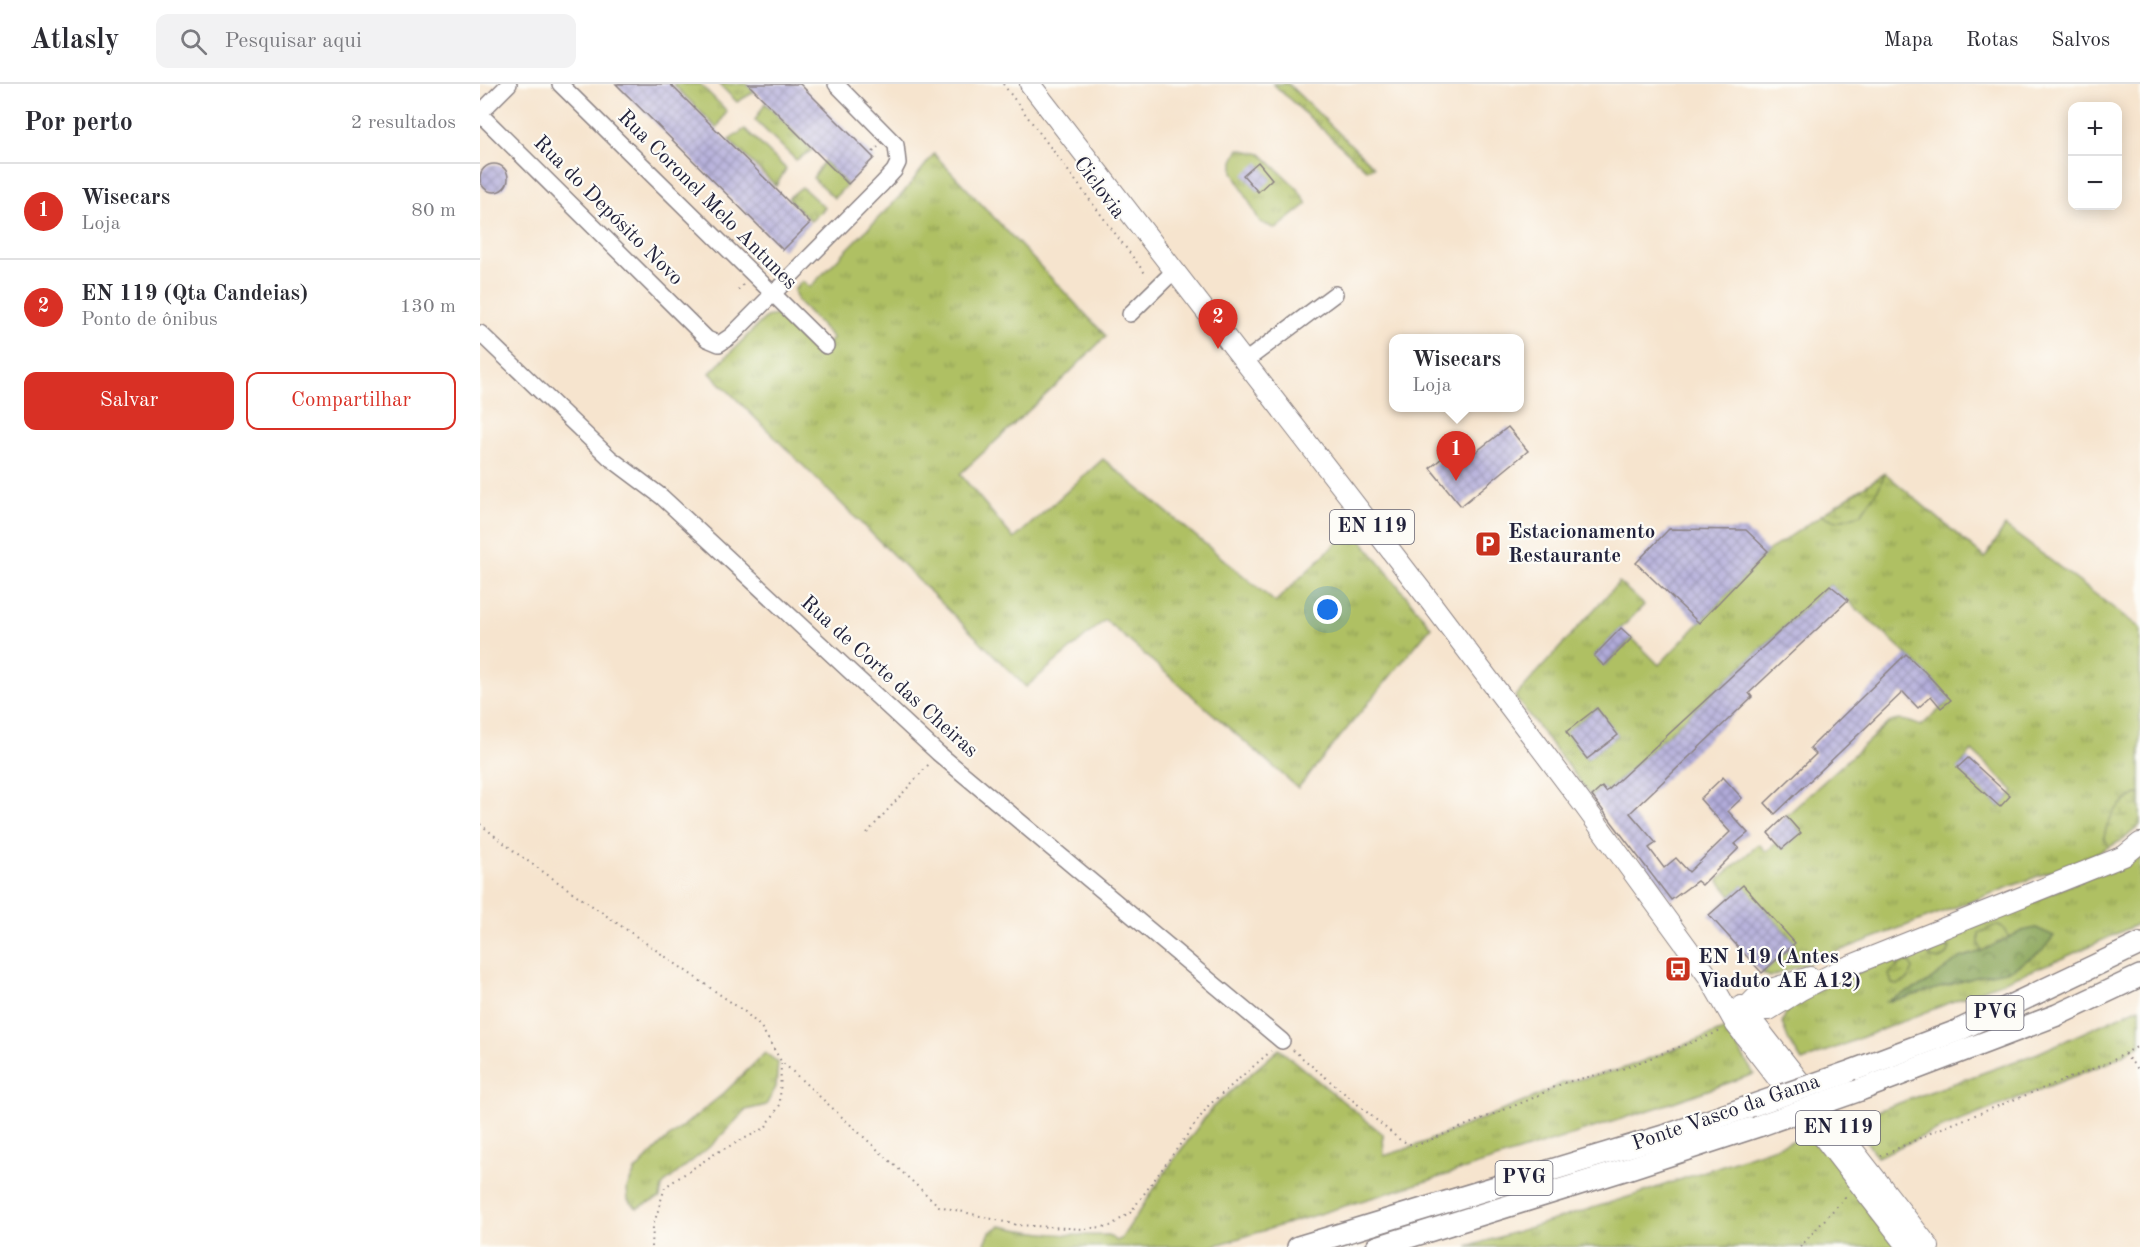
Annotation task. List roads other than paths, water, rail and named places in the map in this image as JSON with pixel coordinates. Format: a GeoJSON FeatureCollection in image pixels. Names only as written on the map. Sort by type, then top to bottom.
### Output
{"type":"FeatureCollection","features":[{"type":"Feature","properties":{"kind":"highway","name":"Ponte Vasco da Gama"},"geometry":{"type":"LineString","coordinates":[[1298,1247],[1670,1134],[1846,1073],[1957,1030],[2140,944]]}},
{"type":"Feature","properties":{"kind":"highway","name":"Ponte Vasco da Gama"},"geometry":{"type":"LineString","coordinates":[[1377,1247],[1568,1188],[1860,1090],[2056,1015],[2140,976]]}},
{"type":"Feature","properties":{"kind":"main road","name":"EN 119"},"geometry":{"type":"LineString","coordinates":[[1030,84],[1429,600],[1585,807],[1738,1019],[1855,1165],[1929,1247]]}},
{"type":"Feature","properties":{"kind":"main road"},"geometry":{"type":"LineString","coordinates":[[1738,1019],[1761,992],[1844,968],[2124,856],[2140,843]]}},
{"type":"Feature","properties":{"kind":"main road"},"geometry":{"type":"LineString","coordinates":[[1738,1019],[1769,1010],[1844,968]]}},
{"type":"Feature","properties":{"kind":"main road"},"geometry":{"type":"LineString","coordinates":[[1787,1063],[1776,1040],[1775,1025],[1780,1009],[1793,995]]}},
{"type":"Feature","properties":{"kind":"main road","name":"EN 119"},"geometry":{"type":"LineString","coordinates":[[1738,1019],[1787,1063],[1905,1245]]}},
{"type":"Feature","properties":{"kind":"street"},"geometry":{"type":"LineString","coordinates":[[480,114],[509,84]]}},
{"type":"Feature","properties":{"kind":"street","name":"Rua Coronel Melo Antunes"},"geometry":{"type":"LineString","coordinates":[[560,84],[826,346]]}},
{"type":"Feature","properties":{"kind":"street"},"geometry":{"type":"LineString","coordinates":[[772,294],[882,184],[898,163],[896,145],[836,84]]}},
{"type":"Feature","properties":{"kind":"street","name":"Rua do Depósito Novo"},"geometry":{"type":"LineString","coordinates":[[480,114],[707,339],[718,344],[725,341],[772,294]]}},
{"type":"Feature","properties":{"kind":"street"},"geometry":{"type":"LineString","coordinates":[[1130,314],[1174,271]]}},
{"type":"Feature","properties":{"kind":"street"},"geometry":{"type":"LineString","coordinates":[[1244,362],[1335,294]]}},
{"type":"Feature","properties":{"kind":"street","name":"Rua de Corte das Cheiras"},"geometry":{"type":"LineString","coordinates":[[480,333],[610,458],[662,497],[938,753],[1282,1041]]}},
{"type":"Feature","properties":{"kind":"place","name":"EN 119 (Qta Candeias)"},"geometry":{"type":"Point","coordinates":[1218,349]}},
{"type":"Feature","properties":{"kind":"place","name":"Wisecars"},"geometry":{"type":"Point","coordinates":[1456,481]}},
{"type":"Feature","properties":{"kind":"place","name":"Estacionamento Restaurante"},"geometry":{"type":"Point","coordinates":[1488,544]}},
{"type":"Feature","properties":{"kind":"place","name":"EN 119 (Antes Viaduto AE A12)"},"geometry":{"type":"Point","coordinates":[1678,969]}}]}
